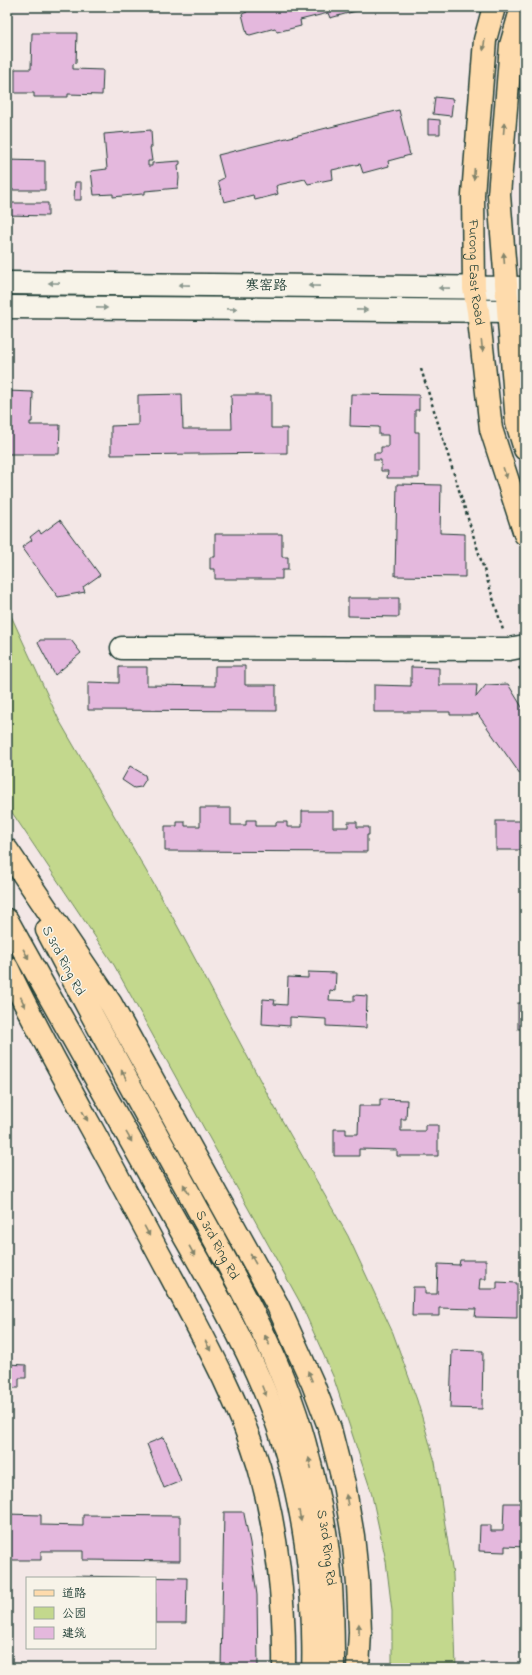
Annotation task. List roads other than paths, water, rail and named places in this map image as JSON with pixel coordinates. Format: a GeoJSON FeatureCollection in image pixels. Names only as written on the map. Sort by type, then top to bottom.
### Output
{"type":"FeatureCollection","features":[{"type":"Feature","properties":{"kind":"main road","name":"Furong East Road"},"geometry":{"type":"LineString","coordinates":[[494,7],[485,40],[473,195],[474,288],[478,311],[491,429],[525,534]]}},
{"type":"Feature","properties":{"kind":"main road","name":"Furong East Road"},"geometry":{"type":"LineString","coordinates":[[522,7],[511,45],[499,195],[516,288],[517,311],[508,325],[517,423],[525,449]]}},
{"type":"Feature","properties":{"kind":"main road"},"geometry":{"type":"LineString","coordinates":[[7,850],[111,1004],[278,1306],[313,1384],[330,1428],[344,1484],[353,1536],[358,1584],[358,1668]]}},
{"type":"Feature","properties":{"kind":"main road","name":"S 3rd Ring Rd"},"geometry":{"type":"LineString","coordinates":[[7,854],[96,1024],[239,1284],[259,1322],[279,1367],[308,1455],[320,1508],[329,1563],[333,1668]]}},
{"type":"Feature","properties":{"kind":"main road","name":"S 3rd Ring Rd"},"geometry":{"type":"LineString","coordinates":[[7,920],[228,1314],[265,1391],[293,1479],[303,1532],[309,1569],[313,1668]]}},
{"type":"Feature","properties":{"kind":"main road"},"geometry":{"type":"LineString","coordinates":[[7,967],[26,1007],[112,1164],[219,1368],[248,1438],[259,1468],[268,1504],[276,1551],[282,1597],[284,1668]]}},
{"type":"Feature","properties":{"kind":"street","name":"寒窑路"},"geometry":{"type":"LineString","coordinates":[[7,283],[516,288]]}},
{"type":"Feature","properties":{"kind":"street","name":"寒窑路"},"geometry":{"type":"LineString","coordinates":[[7,307],[517,311]]}},
{"type":"Feature","properties":{"kind":"street"},"geometry":{"type":"LineString","coordinates":[[122,648],[517,648]]}}]}
